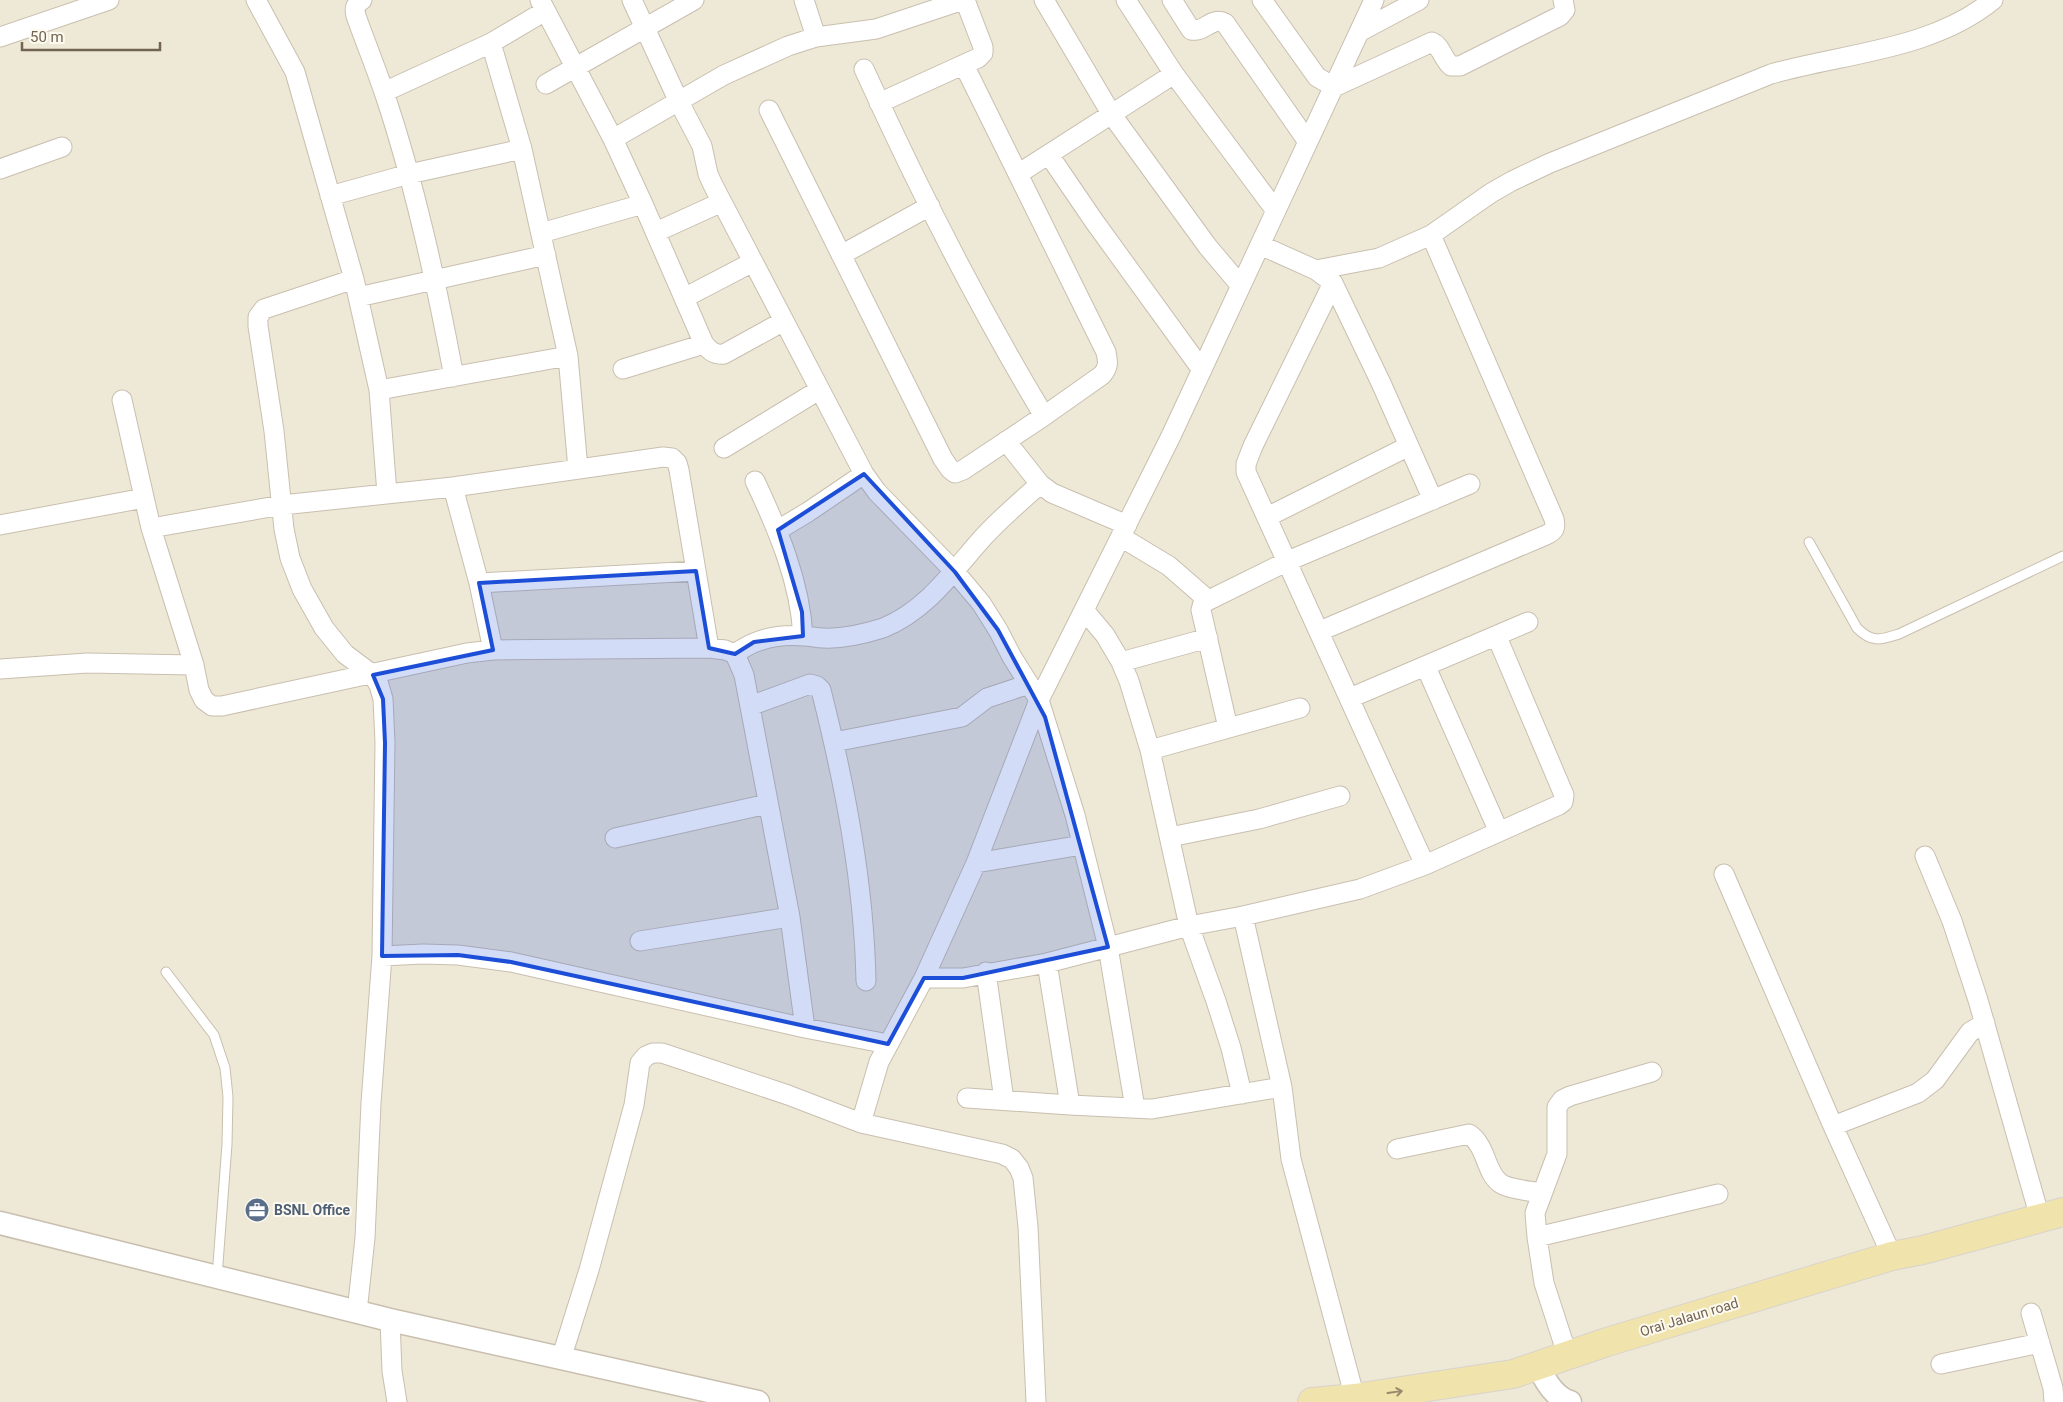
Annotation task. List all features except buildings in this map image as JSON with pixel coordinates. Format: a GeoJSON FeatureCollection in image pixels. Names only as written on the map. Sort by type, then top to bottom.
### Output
{"type":"FeatureCollection","features":[{"type":"Feature","properties":{"kind":"main road","name":"Orai Jalaun road"},"geometry":{"type":"LineString","coordinates":[[1312,1402],[1356,1400],[1541,1371],[1568,1356],[1607,1342],[1892,1256],[2055,1219]]}},
{"type":"Feature","properties":{"kind":"main road"},"geometry":{"type":"LineString","coordinates":[[1420,1402],[1464,1394],[1784,1301],[2055,1219]]}},
{"type":"Feature","properties":{"kind":"street"},"geometry":{"type":"LineString","coordinates":[[0,37],[109,0]]}},
{"type":"Feature","properties":{"kind":"street"},"geometry":{"type":"LineString","coordinates":[[256,0],[295,72],[354,279],[380,390],[387,494]]}},
{"type":"Feature","properties":{"kind":"street"},"geometry":{"type":"LineString","coordinates":[[362,0],[354,10],[384,92],[409,174],[454,377]]}},
{"type":"Feature","properties":{"kind":"street"},"geometry":{"type":"LineString","coordinates":[[632,0],[679,102],[702,146],[708,174],[864,474],[877,492],[955,572],[981,604],[1039,700],[1055,746],[1108,947],[1135,1108]]}},
{"type":"Feature","properties":{"kind":"street"},"geometry":{"type":"LineString","coordinates":[[546,84],[694,0]]}},
{"type":"Feature","properties":{"kind":"street"},"geometry":{"type":"LineString","coordinates":[[804,0],[816,37]]}},
{"type":"Feature","properties":{"kind":"street"},"geometry":{"type":"LineString","coordinates":[[613,139],[724,75],[754,61],[816,37],[876,29],[964,0],[983,47],[983,53],[978,58],[964,65],[879,103]]}},
{"type":"Feature","properties":{"kind":"street"},"geometry":{"type":"LineString","coordinates":[[1044,0],[1112,114],[1214,254],[1241,286]]}},
{"type":"Feature","properties":{"kind":"street"},"geometry":{"type":"LineString","coordinates":[[1126,0],[1174,74],[1276,211]]}},
{"type":"Feature","properties":{"kind":"street"},"geometry":{"type":"LineString","coordinates":[[1172,0],[1191,30],[1196,32],[1202,30],[1214,21],[1224,23],[1308,142]]}},
{"type":"Feature","properties":{"kind":"street"},"geometry":{"type":"LineString","coordinates":[[1262,0],[1317,76],[1334,87]]}},
{"type":"Feature","properties":{"kind":"street"},"geometry":{"type":"LineString","coordinates":[[862,1123],[879,1062],[924,978],[976,863],[1039,700],[1202,370],[1374,0]]}},
{"type":"Feature","properties":{"kind":"street"},"geometry":{"type":"LineString","coordinates":[[1360,32],[1419,0]]}},
{"type":"Feature","properties":{"kind":"street"},"geometry":{"type":"LineString","coordinates":[[1334,87],[1432,42],[1437,44],[1446,61],[1451,66],[1460,66],[1560,16],[1565,10],[1563,0]]}},
{"type":"Feature","properties":{"kind":"street"},"geometry":{"type":"LineString","coordinates":[[1316,270],[1379,258],[1431,235],[1490,193],[1550,163],[1772,74],[1908,42],[1945,29],[1976,14],[1993,0]]}},
{"type":"Feature","properties":{"kind":"street"},"geometry":{"type":"LineString","coordinates":[[384,92],[491,43],[542,6],[613,139],[656,232],[704,344],[717,355],[724,354],[784,321]]}},
{"type":"Feature","properties":{"kind":"street"},"geometry":{"type":"LineString","coordinates":[[491,43],[522,149],[568,356],[578,469]]}},
{"type":"Feature","properties":{"kind":"street"},"geometry":{"type":"LineString","coordinates":[[769,110],[943,459],[955,473],[963,470],[1044,416],[1102,375],[1107,369],[1108,362],[1102,344],[964,65]]}},
{"type":"Feature","properties":{"kind":"street"},"geometry":{"type":"LineString","coordinates":[[864,69],[930,206],[1006,353],[1044,416]]}},
{"type":"Feature","properties":{"kind":"street"},"geometry":{"type":"LineString","coordinates":[[1018,174],[1174,74]]}},
{"type":"Feature","properties":{"kind":"street"},"geometry":{"type":"LineString","coordinates":[[0,169],[62,147]]}},
{"type":"Feature","properties":{"kind":"street"},"geometry":{"type":"LineString","coordinates":[[330,196],[409,174],[522,149]]}},
{"type":"Feature","properties":{"kind":"street"},"geometry":{"type":"LineString","coordinates":[[1049,155],[1094,221],[1202,370]]}},
{"type":"Feature","properties":{"kind":"street"},"geometry":{"type":"LineString","coordinates":[[656,232],[722,202]]}},
{"type":"Feature","properties":{"kind":"street"},"geometry":{"type":"LineString","coordinates":[[541,234],[643,204]]}},
{"type":"Feature","properties":{"kind":"street"},"geometry":{"type":"LineString","coordinates":[[841,255],[930,206]]}},
{"type":"Feature","properties":{"kind":"street"},"geometry":{"type":"LineString","coordinates":[[1320,631],[1546,535],[1556,527],[1431,235]]}},
{"type":"Feature","properties":{"kind":"street"},"geometry":{"type":"LineString","coordinates":[[1260,245],[1316,270],[1333,283],[1433,500]]}},
{"type":"Feature","properties":{"kind":"street"},"geometry":{"type":"LineString","coordinates":[[358,297],[546,255]]}},
{"type":"Feature","properties":{"kind":"street"},"geometry":{"type":"LineString","coordinates":[[684,298],[753,262]]}},
{"type":"Feature","properties":{"kind":"street"},"geometry":{"type":"LineString","coordinates":[[354,279],[274,304],[264,309],[258,317],[258,326],[274,431],[290,558],[302,589],[324,628],[345,654],[373,675],[380,685],[383,699],[385,743],[382,956],[371,1103],[365,1238],[357,1312]]}},
{"type":"Feature","properties":{"kind":"street"},"geometry":{"type":"LineString","coordinates":[[1333,283],[1246,464],[1248,479],[1288,561],[1425,865]]}},
{"type":"Feature","properties":{"kind":"street"},"geometry":{"type":"LineString","coordinates":[[623,369],[704,344]]}},
{"type":"Feature","properties":{"kind":"street"},"geometry":{"type":"LineString","coordinates":[[380,390],[568,356]]}},
{"type":"Feature","properties":{"kind":"street"},"geometry":{"type":"LineString","coordinates":[[724,448],[819,390]]}},
{"type":"Feature","properties":{"kind":"street"},"geometry":{"type":"LineString","coordinates":[[122,400],[151,528],[202,695],[204,700],[212,706],[222,706],[373,675],[467,653],[493,650],[709,648],[725,650],[735,654],[744,675],[790,917],[805,1028]]}},
{"type":"Feature","properties":{"kind":"street"},"geometry":{"type":"LineString","coordinates":[[1006,441],[1040,484],[1052,493],[1124,531],[1169,566],[1208,600]]}},
{"type":"Feature","properties":{"kind":"street"},"geometry":{"type":"LineString","coordinates":[[1267,517],[1409,446]]}},
{"type":"Feature","properties":{"kind":"street"},"geometry":{"type":"LineString","coordinates":[[151,528],[282,505],[453,487],[663,457],[672,458],[677,463],[679,470],[709,648]]}},
{"type":"Feature","properties":{"kind":"street"},"geometry":{"type":"LineString","coordinates":[[778,530],[864,474]]}},
{"type":"Feature","properties":{"kind":"street"},"geometry":{"type":"LineString","coordinates":[[756,480],[778,530],[802,612],[803,636]]}},
{"type":"Feature","properties":{"kind":"street"},"geometry":{"type":"LineString","coordinates":[[735,654],[754,642],[778,636],[823,638],[852,636],[883,628],[903,618],[933,594],[955,572],[979,542],[1040,484]]}},
{"type":"Feature","properties":{"kind":"street"},"geometry":{"type":"LineString","coordinates":[[1228,728],[1201,610],[1203,603],[1288,561],[1470,484]]}},
{"type":"Feature","properties":{"kind":"street"},"geometry":{"type":"LineString","coordinates":[[453,487],[479,583],[493,650]]}},
{"type":"Feature","properties":{"kind":"street"},"geometry":{"type":"LineString","coordinates":[[0,525],[144,498]]}},
{"type":"Feature","properties":{"kind":"street"},"geometry":{"type":"LineString","coordinates":[[479,583],[696,571]]}},
{"type":"Feature","properties":{"kind":"street"},"geometry":{"type":"LineString","coordinates":[[1084,610],[1105,635],[1121,662],[1129,681],[1150,750],[1189,926],[1231,1048],[1242,1094]]}},
{"type":"Feature","properties":{"kind":"street"},"geometry":{"type":"LineString","coordinates":[[1350,698],[1497,637],[1528,622]]}},
{"type":"Feature","properties":{"kind":"street"},"geometry":{"type":"LineString","coordinates":[[924,978],[964,978],[986,972],[1047,963],[1189,926],[1243,916],[1360,889],[1425,865],[1559,805],[1563,802],[1564,795],[1497,637]]}},
{"type":"Feature","properties":{"kind":"street"},"geometry":{"type":"LineString","coordinates":[[1121,662],[1208,638]]}},
{"type":"Feature","properties":{"kind":"street"},"geometry":{"type":"LineString","coordinates":[[0,669],[87,664],[194,665]]}},
{"type":"Feature","properties":{"kind":"street"},"geometry":{"type":"LineString","coordinates":[[1426,667],[1499,832]]}},
{"type":"Feature","properties":{"kind":"street"},"geometry":{"type":"LineString","coordinates":[[750,706],[810,684],[817,686],[821,690],[834,742],[859,884],[865,931],[866,981]]}},
{"type":"Feature","properties":{"kind":"street"},"geometry":{"type":"LineString","coordinates":[[834,742],[962,717],[986,698],[1029,684]]}},
{"type":"Feature","properties":{"kind":"street"},"geometry":{"type":"LineString","coordinates":[[1150,750],[1300,708]]}},
{"type":"Feature","properties":{"kind":"street"},"geometry":{"type":"LineString","coordinates":[[1170,837],[1258,818],[1340,796]]}},
{"type":"Feature","properties":{"kind":"street"},"geometry":{"type":"LineString","coordinates":[[616,838],[767,804]]}},
{"type":"Feature","properties":{"kind":"street"},"geometry":{"type":"LineString","coordinates":[[976,863],[1082,845]]}},
{"type":"Feature","properties":{"kind":"street"},"geometry":{"type":"LineString","coordinates":[[1925,856],[1952,922],[1985,1023],[2055,1219]]}},
{"type":"Feature","properties":{"kind":"street"},"geometry":{"type":"LineString","coordinates":[[1724,874],[1833,1126],[1892,1256]]}},
{"type":"Feature","properties":{"kind":"street"},"geometry":{"type":"LineString","coordinates":[[1243,916],[1282,1087],[1288,1143],[1294,1173],[1356,1400]]}},
{"type":"Feature","properties":{"kind":"street"},"geometry":{"type":"LineString","coordinates":[[640,941],[790,917]]}},
{"type":"Feature","properties":{"kind":"street"},"geometry":{"type":"LineString","coordinates":[[382,956],[458,955],[511,962],[805,1028],[888,1044]]}},
{"type":"Feature","properties":{"kind":"street"},"geometry":{"type":"LineString","coordinates":[[1047,963],[1070,1105]]}},
{"type":"Feature","properties":{"kind":"street"},"geometry":{"type":"LineString","coordinates":[[986,972],[1004,1100]]}},
{"type":"Feature","properties":{"kind":"street"},"geometry":{"type":"LineString","coordinates":[[1833,1126],[1918,1093],[1936,1080],[1970,1032],[1985,1023]]}},
{"type":"Feature","properties":{"kind":"street"},"geometry":{"type":"LineString","coordinates":[[561,1359],[589,1270],[634,1105],[640,1063],[653,1052],[662,1053],[788,1095],[862,1123],[1002,1154],[1012,1159],[1019,1168],[1023,1178],[1028,1226],[1036,1402]]}},
{"type":"Feature","properties":{"kind":"street"},"geometry":{"type":"LineString","coordinates":[[1568,1356],[1544,1283],[1535,1212],[1557,1154],[1557,1107],[1562,1100],[1652,1072]]}},
{"type":"Feature","properties":{"kind":"street"},"geometry":{"type":"LineString","coordinates":[[967,1098],[1152,1109],[1282,1087]]}},
{"type":"Feature","properties":{"kind":"street"},"geometry":{"type":"LineString","coordinates":[[1397,1149],[1470,1134],[1476,1138],[1481,1146],[1494,1175],[1500,1183],[1541,1194]]}},
{"type":"Feature","properties":{"kind":"street"},"geometry":{"type":"LineString","coordinates":[[1537,1237],[1718,1194]]}},
{"type":"Feature","properties":{"kind":"street"},"geometry":{"type":"LineString","coordinates":[[0,1223],[390,1320],[758,1402]]}},
{"type":"Feature","properties":{"kind":"street"},"geometry":{"type":"LineString","coordinates":[[2031,1313],[2053,1388],[2054,1402]]}},
{"type":"Feature","properties":{"kind":"street"},"geometry":{"type":"LineString","coordinates":[[390,1320],[392,1371],[397,1402]]}},
{"type":"Feature","properties":{"kind":"street"},"geometry":{"type":"LineString","coordinates":[[1941,1364],[2040,1343]]}},
{"type":"Feature","properties":{"kind":"street"},"geometry":{"type":"LineString","coordinates":[[1541,1371],[1553,1391],[1570,1402]]}},
{"type":"Feature","properties":{"kind":"lane"},"geometry":{"type":"LineString","coordinates":[[1808,542],[1857,628],[1866,638],[1881,640],[1899,634],[2063,556]]}},
{"type":"Feature","properties":{"kind":"lane"},"geometry":{"type":"LineString","coordinates":[[166,972],[214,1035],[225,1068],[228,1097],[227,1144],[216,1277]]}},
{"type":"Feature","properties":{"kind":"highlighted area"},"geometry":{"type":"Polygon","coordinates":[[[864,474],[955,572],[998,630],[1045,717],[1108,947],[963,978],[924,978],[888,1044],[511,962],[458,955],[382,956],[385,743],[383,699],[373,675],[493,650],[479,583],[696,571],[709,648],[735,654],[754,642],[803,636],[802,612],[778,530],[864,474]]]}},
{"type":"Feature","properties":{"kind":"shaded area"},"geometry":{"type":"Polygon","coordinates":[[[0,0],[2063,0],[2063,1402],[0,1402],[0,0]]]}},
{"type":"Feature","properties":{"kind":"place","name":"BSNL Office"},"geometry":{"type":"Point","coordinates":[257,1210]}}]}
